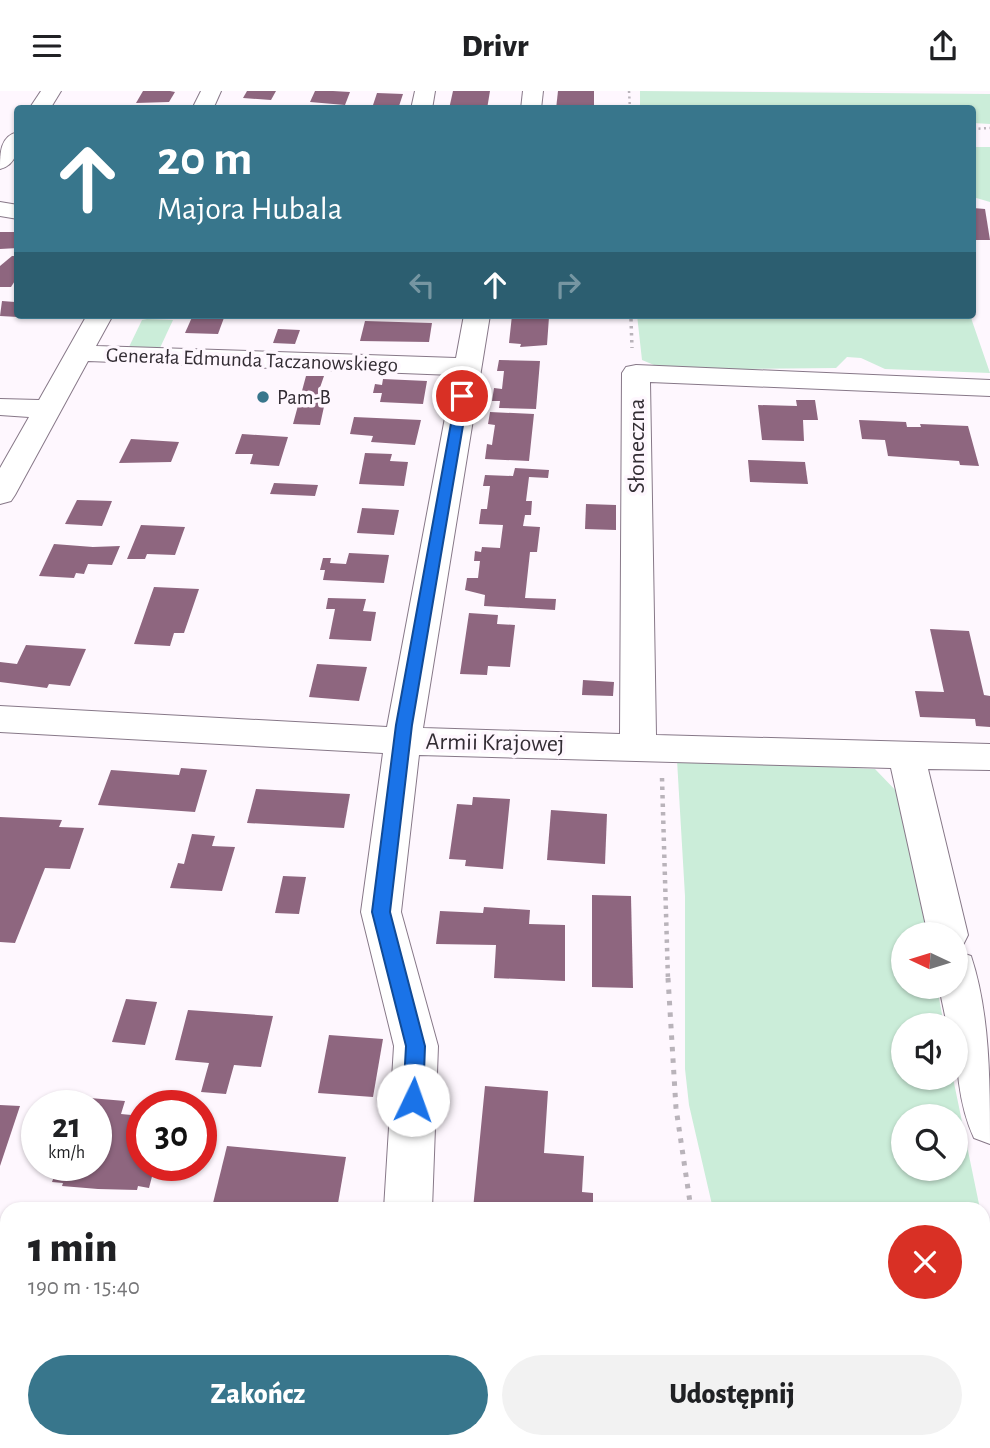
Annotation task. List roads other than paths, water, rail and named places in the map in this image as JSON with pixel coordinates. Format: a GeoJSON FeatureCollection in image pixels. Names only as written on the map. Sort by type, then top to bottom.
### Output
{"type":"FeatureCollection","features":[{"type":"Feature","properties":{"kind":"street"},"geometry":{"type":"LineString","coordinates":[[0,162],[14,143]]}},
{"type":"Feature","properties":{"kind":"street","name":"Generała Edmunda Taczanowskiego"},"geometry":{"type":"LineString","coordinates":[[0,495],[98,319]]}},
{"type":"Feature","properties":{"kind":"street"},"geometry":{"type":"LineString","coordinates":[[408,1202],[416,1046],[381,912],[402,741],[476,319]]}},
{"type":"Feature","properties":{"kind":"street","name":"Generała Edmunda Taczanowskiego"},"geometry":{"type":"LineString","coordinates":[[79,353],[467,367]]}},
{"type":"Feature","properties":{"kind":"street","name":"Słoneczna"},"geometry":{"type":"LineString","coordinates":[[638,746],[636,373],[990,388]]}},
{"type":"Feature","properties":{"kind":"street"},"geometry":{"type":"LineString","coordinates":[[0,407],[47,409]]}},
{"type":"Feature","properties":{"kind":"street","name":"Armii Krajowej"},"geometry":{"type":"LineString","coordinates":[[0,719],[402,741],[990,757]]}},
{"type":"Feature","properties":{"kind":"street"},"geometry":{"type":"LineString","coordinates":[[905,753],[945,922]]}},
{"type":"Feature","properties":{"kind":"street"},"geometry":{"type":"LineString","coordinates":[[963,999],[988,1103]]}},
{"type":"Feature","properties":{"kind":"place","name":"Pam-B"},"geometry":{"type":"Point","coordinates":[263,397]}}]}
